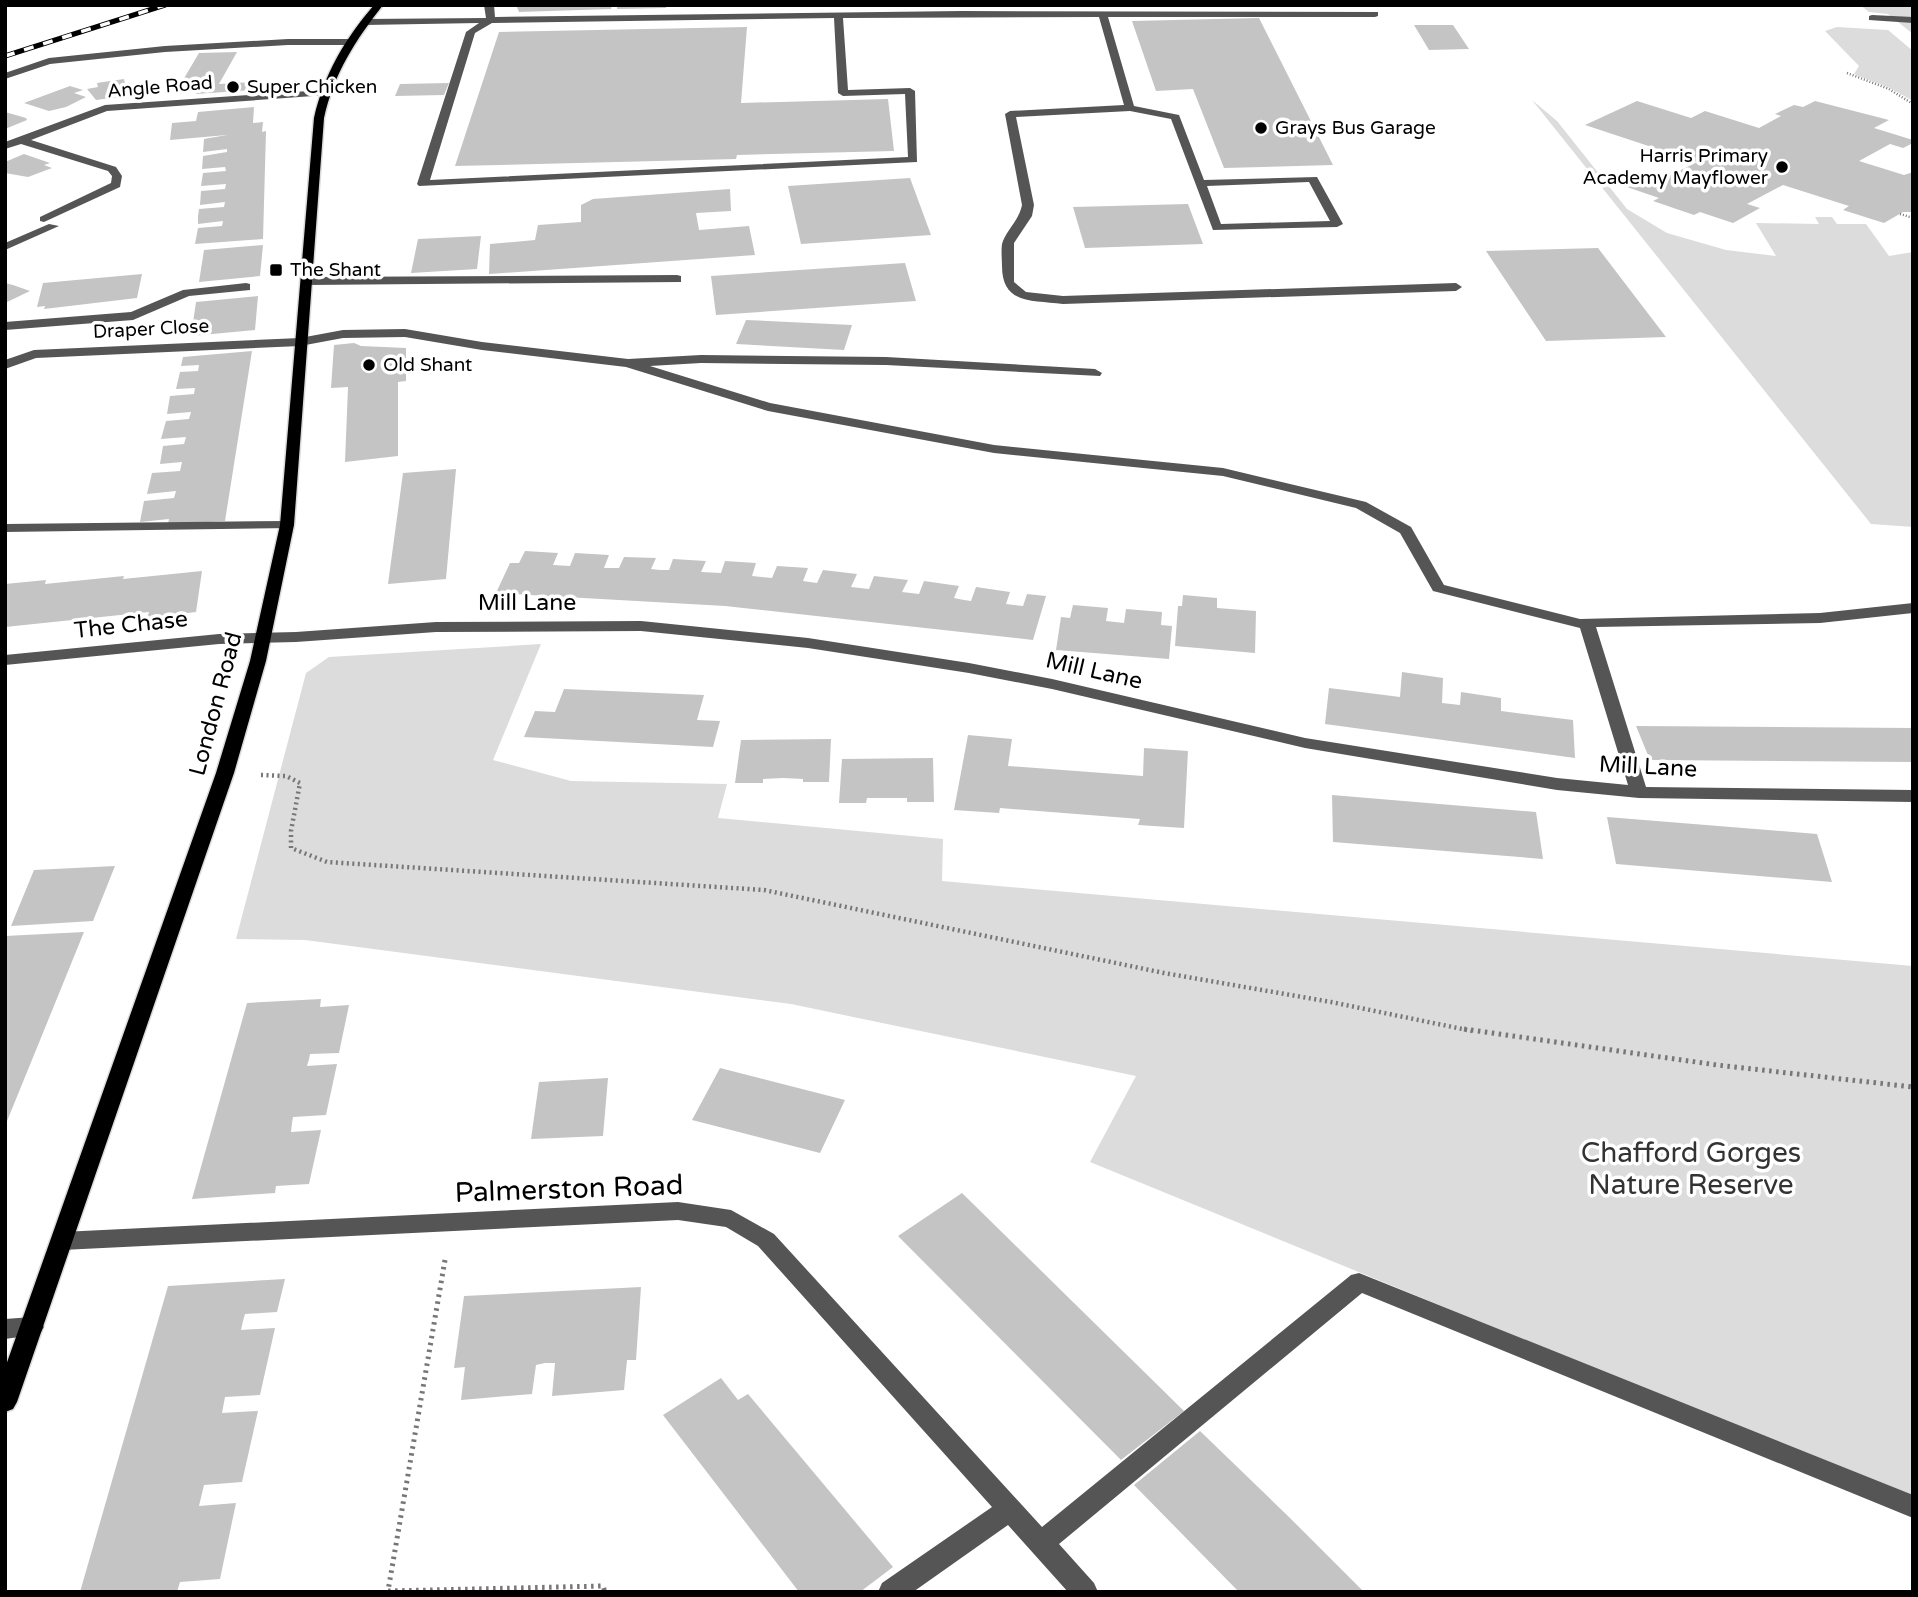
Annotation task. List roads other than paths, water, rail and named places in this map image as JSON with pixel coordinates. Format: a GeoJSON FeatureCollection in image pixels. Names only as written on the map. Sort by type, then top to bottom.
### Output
{"type":"FeatureCollection","features":[{"type":"Feature","properties":{"kind":"main road","name":"London Road"},"geometry":{"type":"LineString","coordinates":[[5,1402],[225,773],[258,661],[287,525],[300,342],[323,93],[338,59],[379,5]]}},
{"type":"Feature","properties":{"kind":"street"},"geometry":{"type":"LineString","coordinates":[[489,5],[491,20]]}},
{"type":"Feature","properties":{"kind":"street"},"geometry":{"type":"LineString","coordinates":[[962,14],[974,5]]}},
{"type":"Feature","properties":{"kind":"street"},"geometry":{"type":"LineString","coordinates":[[365,22],[962,14],[1375,14]]}},
{"type":"Feature","properties":{"kind":"street"},"geometry":{"type":"LineString","coordinates":[[1103,14],[1130,108]]}},
{"type":"Feature","properties":{"kind":"street"},"geometry":{"type":"LineString","coordinates":[[491,20],[471,33],[423,184],[913,160],[910,91],[843,93],[838,16]]}},
{"type":"Feature","properties":{"kind":"street"},"geometry":{"type":"LineString","coordinates":[[1872,18],[1913,20]]}},
{"type":"Feature","properties":{"kind":"street"},"geometry":{"type":"LineString","coordinates":[[5,76],[48,61],[74,58],[179,48],[288,42],[349,42]]}},
{"type":"Feature","properties":{"kind":"street","name":"Angle Road"},"geometry":{"type":"LineString","coordinates":[[5,146],[105,108],[323,93]]}},
{"type":"Feature","properties":{"kind":"street"},"geometry":{"type":"LineString","coordinates":[[1199,183],[1313,179],[1337,224],[1217,228],[1199,183],[1175,117],[1130,108],[1010,114],[1028,205],[1026,216],[1008,243],[1008,282],[1012,289],[1023,295],[1063,300],[1456,287]]}},
{"type":"Feature","properties":{"kind":"street"},"geometry":{"type":"LineString","coordinates":[[5,247],[116,185],[117,176],[112,169],[21,140]]}},
{"type":"Feature","properties":{"kind":"street"},"geometry":{"type":"LineString","coordinates":[[307,281],[677,279]]}},
{"type":"Feature","properties":{"kind":"street"},"geometry":{"type":"LineString","coordinates":[[5,326],[133,316],[187,293],[246,287]]}},
{"type":"Feature","properties":{"kind":"street","name":"Draper Close"},"geometry":{"type":"LineString","coordinates":[[5,365],[34,354],[300,342],[343,334],[405,333],[482,346],[628,363]]}},
{"type":"Feature","properties":{"kind":"street"},"geometry":{"type":"LineString","coordinates":[[628,363],[701,359],[886,361],[1095,373]]}},
{"type":"Feature","properties":{"kind":"street"},"geometry":{"type":"LineString","coordinates":[[628,363],[768,407],[994,449],[1223,472],[1361,505],[1406,530],[1438,588],[1587,625],[1639,792]]}},
{"type":"Feature","properties":{"kind":"street"},"geometry":{"type":"LineString","coordinates":[[5,528],[287,525]]}},
{"type":"Feature","properties":{"kind":"street"},"geometry":{"type":"LineString","coordinates":[[1581,623],[1820,618],[1913,608]]}},
{"type":"Feature","properties":{"kind":"street","name":"Mill Lane"},"geometry":{"type":"LineString","coordinates":[[262,636],[296,637],[436,627],[551,624],[641,626],[808,643],[1040,682],[1305,743],[1557,784],[1639,792],[1913,796]]}},
{"type":"Feature","properties":{"kind":"street","name":"The Chase"},"geometry":{"type":"LineString","coordinates":[[5,660],[262,636]]}},
{"type":"Feature","properties":{"kind":"street","name":"Palmerston Road"},"geometry":{"type":"LineString","coordinates":[[62,1241],[678,1211],[731,1219],[766,1240],[1085,1592]]}},
{"type":"Feature","properties":{"kind":"street"},"geometry":{"type":"LineString","coordinates":[[1040,1544],[1359,1282],[1913,1507]]}},
{"type":"Feature","properties":{"kind":"street"},"geometry":{"type":"LineString","coordinates":[[5,1329],[32,1327]]}},
{"type":"Feature","properties":{"kind":"street"},"geometry":{"type":"LineString","coordinates":[[891,1592],[1009,1510]]}},
{"type":"Feature","properties":{"kind":"railway"},"geometry":{"type":"LineString","coordinates":[[5,56],[165,5]]}},
{"type":"Feature","properties":{"kind":"place","name":"Super Chicken"},"geometry":{"type":"Point","coordinates":[233,87]}},
{"type":"Feature","properties":{"kind":"place","name":"Grays Bus Garage"},"geometry":{"type":"Point","coordinates":[1261,128]}},
{"type":"Feature","properties":{"kind":"place","name":"Harris Primary Academy Mayflower"},"geometry":{"type":"Point","coordinates":[1782,167]}},
{"type":"Feature","properties":{"kind":"place","name":"The Shant"},"geometry":{"type":"Point","coordinates":[276,270]}},
{"type":"Feature","properties":{"kind":"place","name":"Old Shant"},"geometry":{"type":"Point","coordinates":[369,365]}},
{"type":"Feature","properties":{"kind":"park label","name":"Chafford Gorges Nature Reserve"},"geometry":{"type":"Point","coordinates":[1691,1169]}}]}
